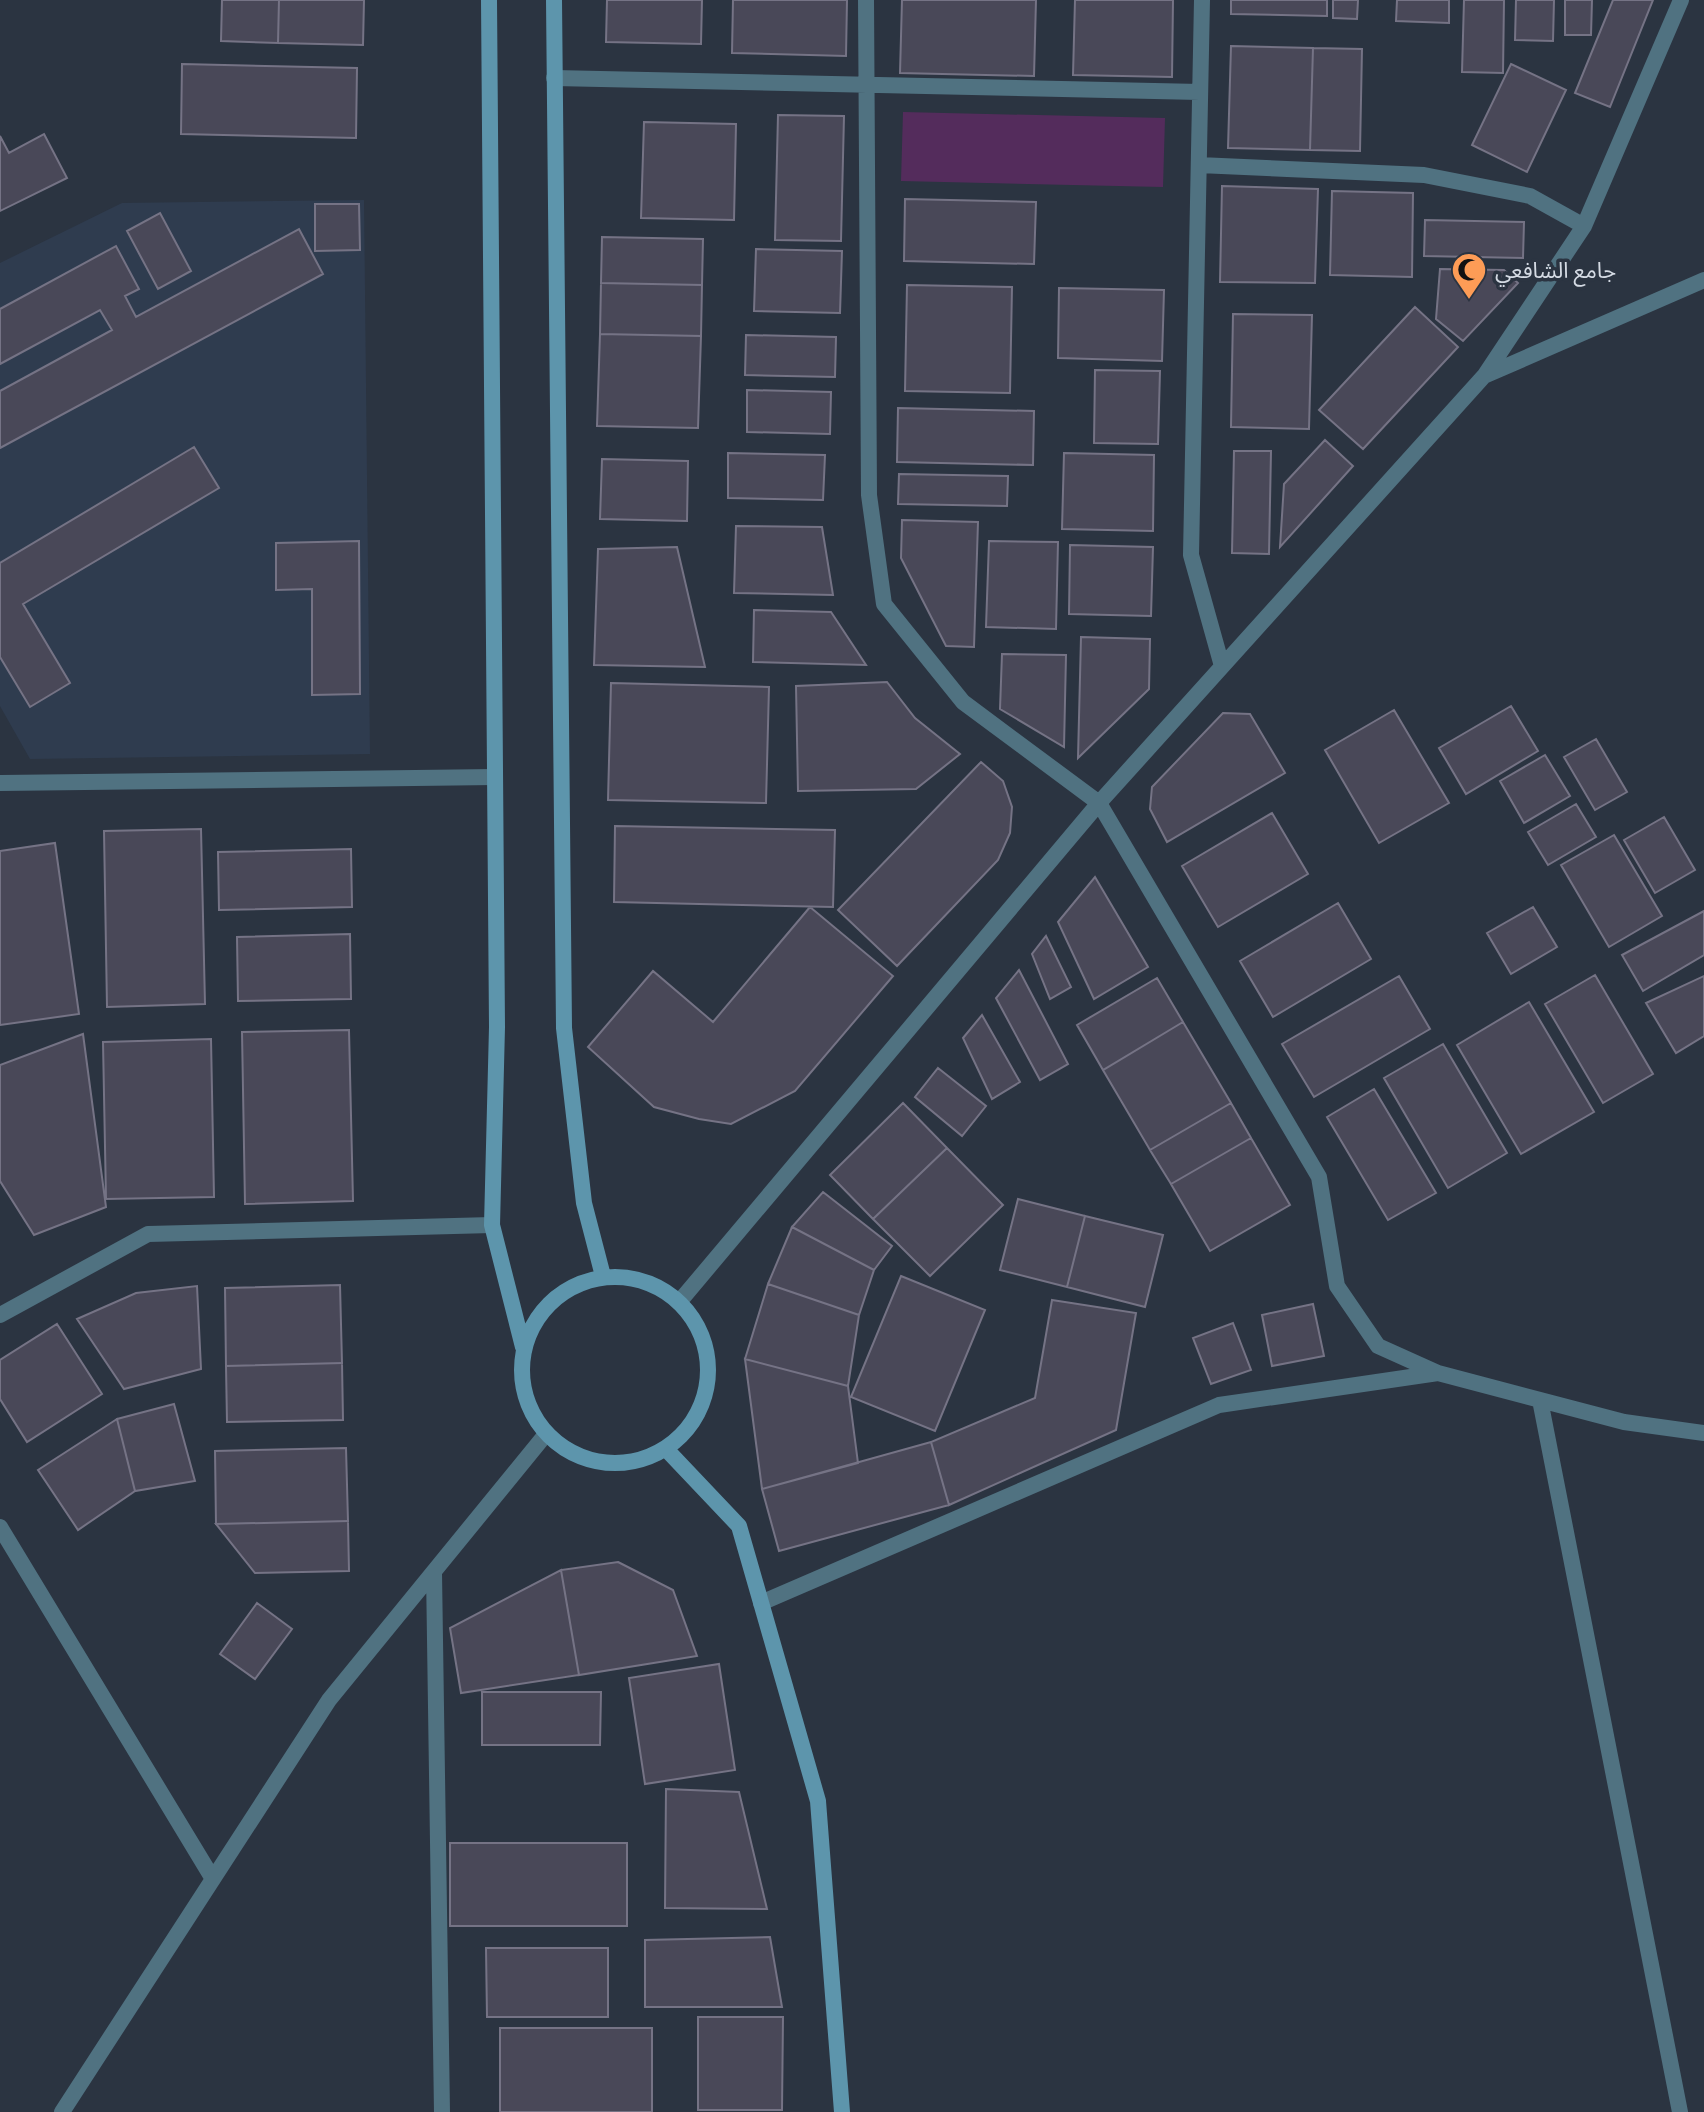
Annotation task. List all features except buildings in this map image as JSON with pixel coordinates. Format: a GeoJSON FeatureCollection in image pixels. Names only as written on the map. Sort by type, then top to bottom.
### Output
{"type":"FeatureCollection","features":[{"type":"Feature","properties":{"kind":"street"},"geometry":{"type":"LineString","coordinates":[[489,0],[497,1027],[492,1225],[523,1347],[521,1378],[529,1408],[546,1434],[572,1454],[603,1463],[636,1462],[666,1449],[688,1430],[703,1406],[709,1378],[708,1350],[697,1323],[680,1301],[644,1280],[603,1276],[568,1289],[540,1313],[523,1347]]}},
{"type":"Feature","properties":{"kind":"street"},"geometry":{"type":"LineString","coordinates":[[554,0],[564,1028],[584,1203],[603,1276]]}},
{"type":"Feature","properties":{"kind":"street"},"geometry":{"type":"LineString","coordinates":[[866,0],[864,85],[869,495],[884,604],[963,702],[1099,803],[1319,1177],[1337,1286],[1378,1346],[1438,1373],[1624,1422],[1704,1433]]}},
{"type":"Feature","properties":{"kind":"street"},"geometry":{"type":"LineString","coordinates":[[1202,0],[1191,555],[1222,666]]}},
{"type":"Feature","properties":{"kind":"street"},"geometry":{"type":"LineString","coordinates":[[680,1301],[1099,803],[1484,376],[1584,226],[1681,0]]}},
{"type":"Feature","properties":{"kind":"street"},"geometry":{"type":"LineString","coordinates":[[554,78],[1200,92]]}},
{"type":"Feature","properties":{"kind":"street"},"geometry":{"type":"LineString","coordinates":[[1199,165],[1424,175],[1530,196],[1584,226]]}},
{"type":"Feature","properties":{"kind":"street"},"geometry":{"type":"LineString","coordinates":[[1484,376],[1704,280]]}},
{"type":"Feature","properties":{"kind":"street"},"geometry":{"type":"LineString","coordinates":[[0,783],[495,777]]}},
{"type":"Feature","properties":{"kind":"street"},"geometry":{"type":"LineString","coordinates":[[0,1315],[148,1234],[492,1225]]}},
{"type":"Feature","properties":{"kind":"street"},"geometry":{"type":"LineString","coordinates":[[761,1603],[1219,1405],[1438,1373]]}},
{"type":"Feature","properties":{"kind":"street"},"geometry":{"type":"LineString","coordinates":[[1540,1400],[1680,2112]]}},
{"type":"Feature","properties":{"kind":"street"},"geometry":{"type":"LineString","coordinates":[[62,2112],[329,1700],[546,1434]]}},
{"type":"Feature","properties":{"kind":"street"},"geometry":{"type":"LineString","coordinates":[[666,1449],[739,1526],[818,1801],[842,2112]]}},
{"type":"Feature","properties":{"kind":"street"},"geometry":{"type":"LineString","coordinates":[[0,1527],[213,1879]]}},
{"type":"Feature","properties":{"kind":"street"},"geometry":{"type":"LineString","coordinates":[[434,1572],[442,2112]]}},
{"type":"Feature","properties":{"kind":"shaded area"},"geometry":{"type":"Polygon","coordinates":[[[903,112],[1165,118],[1163,187],[901,181],[903,112]]]}},
{"type":"Feature","properties":{"kind":"shaded area"},"geometry":{"type":"Polygon","coordinates":[[[364,200],[370,754],[30,759],[0,706],[0,263],[122,203],[364,200]]]}},
{"type":"Feature","properties":{"kind":"place","name":"جامع الشافعي"},"geometry":{"type":"Point","coordinates":[1469,301]}}]}
